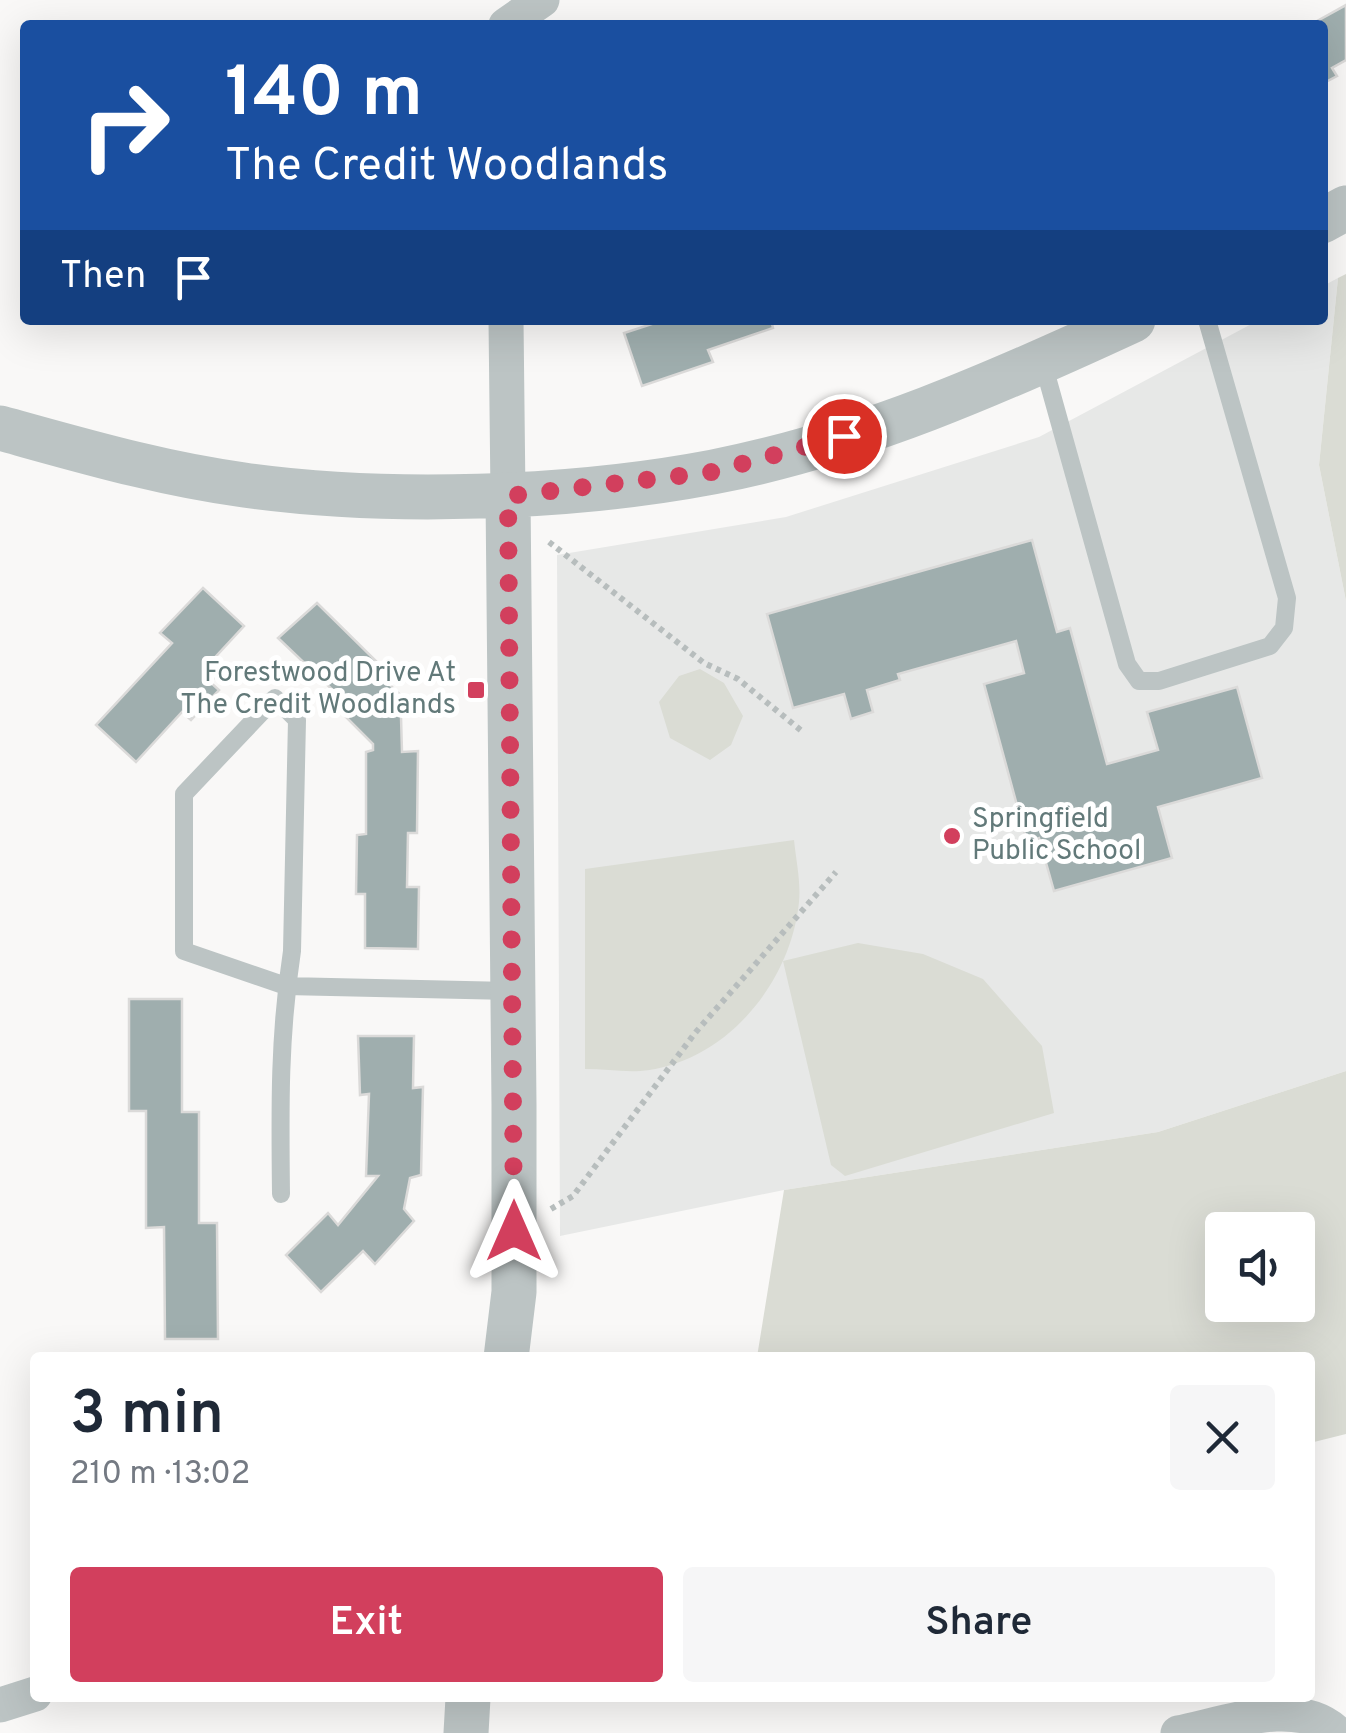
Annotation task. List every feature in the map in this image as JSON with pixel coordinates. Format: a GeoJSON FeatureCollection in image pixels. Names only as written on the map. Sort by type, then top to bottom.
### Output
{"type":"FeatureCollection","features":[{"type":"Feature","properties":{"kind":"street"},"geometry":{"type":"LineString","coordinates":[[513,20],[542,0]]}},
{"type":"Feature","properties":{"kind":"street"},"geometry":{"type":"LineString","coordinates":[[506,325],[514,990],[514,1292],[507,1352]]}},
{"type":"Feature","properties":{"kind":"street"},"geometry":{"type":"LineString","coordinates":[[0,428],[110,458],[244,485],[386,496],[508,496],[728,468],[810,448],[1043,363],[1122,325]]}},
{"type":"Feature","properties":{"kind":"street"},"geometry":{"type":"LineString","coordinates":[[0,1705],[30,1696]]}},
{"type":"Feature","properties":{"kind":"street"},"geometry":{"type":"LineString","coordinates":[[466,1733],[468,1702]]}},
{"type":"Feature","properties":{"kind":"street"},"geometry":{"type":"LineString","coordinates":[[1178,1733],[1279,1713],[1327,1723],[1337,1733]]}},
{"type":"Feature","properties":{"kind":"lane"},"geometry":{"type":"LineString","coordinates":[[1043,363],[1126,664],[1140,681],[1159,681],[1270,646],[1284,628],[1287,598],[1209,325]]}},
{"type":"Feature","properties":{"kind":"lane"},"geometry":{"type":"LineString","coordinates":[[281,1194],[280,1028],[286,986],[292,950],[297,720],[274,698],[184,794],[184,951],[286,986],[514,990]]}},
{"type":"Feature","properties":{"kind":"path"},"geometry":{"type":"LineString","coordinates":[[508,496],[559,553],[704,663],[738,679],[803,732]]}},
{"type":"Feature","properties":{"kind":"path"},"geometry":{"type":"LineString","coordinates":[[514,1231],[573,1196],[694,1034],[836,872]]}},
{"type":"Feature","properties":{"kind":"shaded area"},"geometry":{"type":"Polygon","coordinates":[[[1346,274],[1346,601],[1319,465],[1338,278],[1346,274]]]}},
{"type":"Feature","properties":{"kind":"shaded area","name":"Springfield Public School"},"geometry":{"type":"Polygon","coordinates":[[[1338,278],[1319,465],[1346,601],[1346,1071],[1158,1132],[784,1190],[560,1236],[557,555],[786,517],[1039,437],[1250,325],[1328,325],[1328,283],[1338,278]]]}},
{"type":"Feature","properties":{"kind":"shaded area"},"geometry":{"type":"Polygon","coordinates":[[[700,669],[724,683],[743,716],[731,745],[710,760],[670,738],[659,702],[679,676],[700,669]]]}},
{"type":"Feature","properties":{"kind":"shaded area"},"geometry":{"type":"Polygon","coordinates":[[[794,840],[799,902],[793,932],[783,962],[748,1014],[726,1036],[671,1065],[640,1071],[585,1069],[585,869],[794,840]]]}},
{"type":"Feature","properties":{"kind":"shaded area"},"geometry":{"type":"Polygon","coordinates":[[[858,943],[923,954],[983,979],[1042,1046],[1054,1113],[845,1176],[831,1165],[783,961],[858,943]]]}},
{"type":"Feature","properties":{"kind":"shaded area"},"geometry":{"type":"Polygon","coordinates":[[[1346,1071],[1346,1434],[1315,1442],[1315,1352],[758,1352],[784,1190],[1158,1132],[1346,1071]]]}},
{"type":"Feature","properties":{"kind":"building"},"geometry":{"type":"Polygon","coordinates":[[[1346,5],[1346,60],[1332,68],[1337,76],[1328,81],[1328,20],[1319,20],[1346,5]]]}},
{"type":"Feature","properties":{"kind":"building"},"geometry":{"type":"Polygon","coordinates":[[[649,325],[773,328],[708,350],[713,362],[642,386],[624,333],[649,325]]]}},
{"type":"Feature","properties":{"kind":"building"},"geometry":{"type":"Polygon","coordinates":[[[1032,540],[1057,632],[1070,628],[1107,764],[1158,750],[1147,712],[1237,687],[1262,778],[1158,807],[1172,858],[1054,891],[1039,838],[1027,842],[984,684],[1024,673],[1016,641],[898,674],[900,680],[867,690],[873,712],[851,719],[844,694],[793,708],[767,614],[1032,540]]]}},
{"type":"Feature","properties":{"kind":"building"},"geometry":{"type":"Polygon","coordinates":[[[203,588],[244,626],[208,665],[218,674],[210,682],[219,690],[191,720],[182,712],[136,762],[96,725],[172,643],[160,633],[203,588]]]}},
{"type":"Feature","properties":{"kind":"building"},"geometry":{"type":"Polygon","coordinates":[[[317,603],[376,661],[371,667],[412,706],[401,717],[402,752],[418,751],[417,833],[408,833],[407,887],[419,887],[418,949],[365,948],[365,894],[356,894],[357,835],[366,834],[366,752],[373,750],[373,744],[331,702],[338,695],[278,638],[317,603]]]}},
{"type":"Feature","properties":{"kind":"building"},"geometry":{"type":"Polygon","coordinates":[[[129,999],[182,999],[182,1112],[199,1112],[199,1223],[217,1223],[218,1339],[165,1339],[164,1227],[146,1228],[146,1111],[129,1111],[129,999]]]}},
{"type":"Feature","properties":{"kind":"building"},"geometry":{"type":"Polygon","coordinates":[[[358,1036],[414,1036],[413,1088],[423,1087],[421,1175],[410,1178],[404,1209],[414,1221],[375,1264],[363,1251],[321,1292],[286,1255],[328,1213],[338,1225],[378,1176],[366,1176],[369,1094],[360,1095],[358,1036]]]}},
{"type":"Feature","properties":{"kind":"place","name":"Forestwood Drive At The Credit Woodlands"},"geometry":{"type":"Point","coordinates":[476,690]}},
{"type":"Feature","properties":{"kind":"place","name":"Springfield Public School"},"geometry":{"type":"Point","coordinates":[952,836]}},
{"type":"Feature","properties":{"kind":"route"},"geometry":{"type":"LineString","coordinates":[[514,1231],[508,496],[712,472],[844,436]]}}]}
